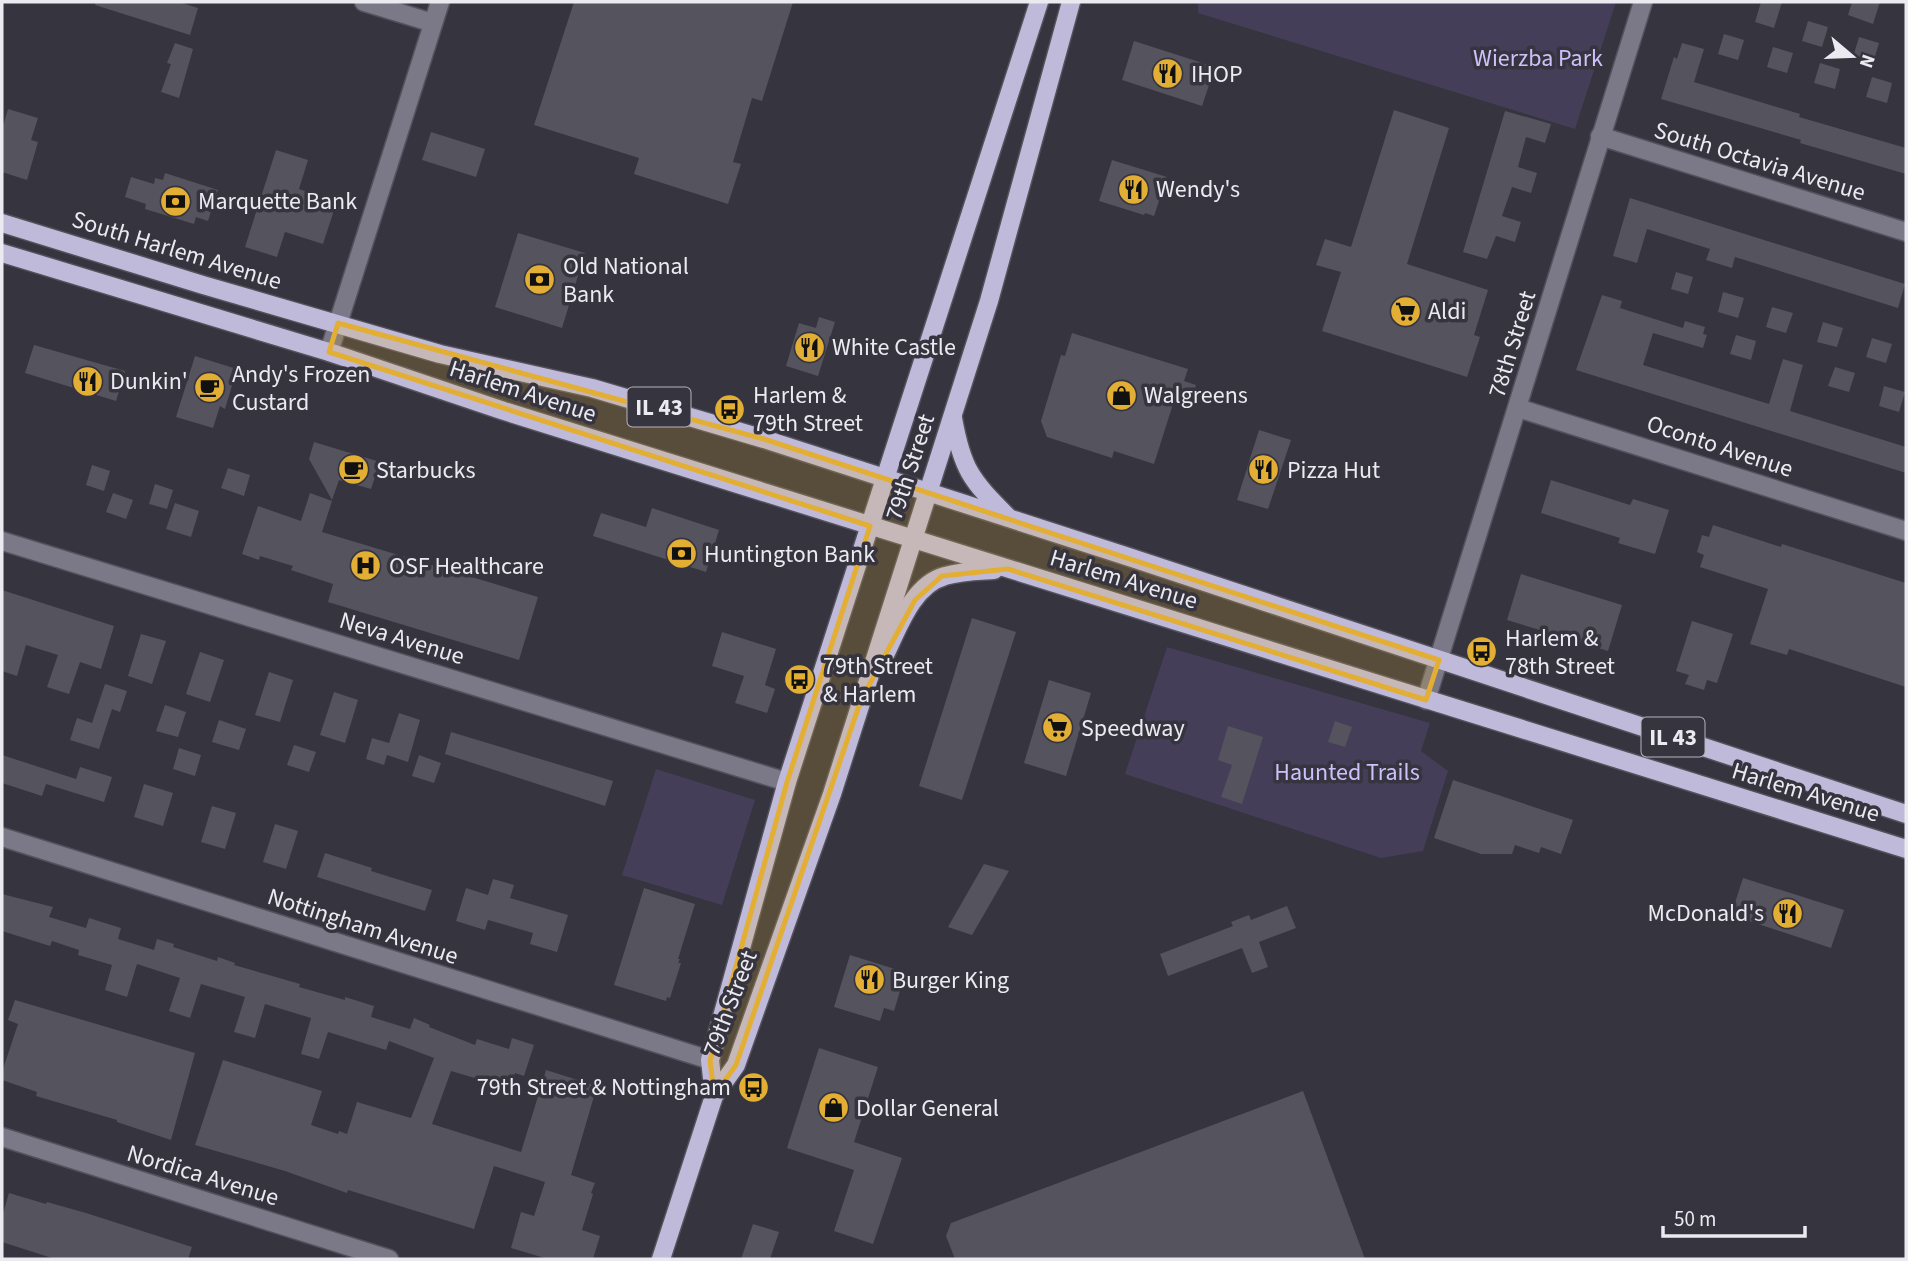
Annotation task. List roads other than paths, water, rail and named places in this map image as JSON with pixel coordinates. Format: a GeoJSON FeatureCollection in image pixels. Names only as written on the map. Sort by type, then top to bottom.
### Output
{"type":"FeatureCollection","features":[{"type":"Feature","properties":{"kind":"main road","name":"79th Street"},"geometry":{"type":"LineString","coordinates":[[714,1096],[710,1060],[788,782],[1039,2]]}},
{"type":"Feature","properties":{"kind":"main road","name":"79th Street"},"geometry":{"type":"LineString","coordinates":[[661,1259],[714,1096],[736,1065],[832,794],[993,291],[1071,2]]}},
{"type":"Feature","properties":{"kind":"main road","name":"South Harlem Avenue"},"geometry":{"type":"LineString","coordinates":[[2,223],[338,323]]}},
{"type":"Feature","properties":{"kind":"main road","name":"IL 43"},"geometry":{"type":"LineString","coordinates":[[2,253],[329,352]]}},
{"type":"Feature","properties":{"kind":"main road","name":"Harlem Avenue"},"geometry":{"type":"LineString","coordinates":[[338,323],[453,357],[626,397],[928,492],[1906,814]]}},
{"type":"Feature","properties":{"kind":"main road","name":"Harlem Avenue"},"geometry":{"type":"LineString","coordinates":[[329,352],[504,411],[912,540],[1906,849]]}},
{"type":"Feature","properties":{"kind":"main road"},"geometry":{"type":"LineString","coordinates":[[953,416],[958,450],[971,478],[1009,519]]}},
{"type":"Feature","properties":{"kind":"main road"},"geometry":{"type":"LineString","coordinates":[[861,700],[902,621],[922,590],[942,576],[1008,569]]}},
{"type":"Feature","properties":{"kind":"street"},"geometry":{"type":"LineString","coordinates":[[364,2],[433,23]]}},
{"type":"Feature","properties":{"kind":"street"},"geometry":{"type":"LineString","coordinates":[[329,352],[440,2]]}},
{"type":"Feature","properties":{"kind":"street","name":"78th Street"},"geometry":{"type":"LineString","coordinates":[[1426,700],[1643,2]]}},
{"type":"Feature","properties":{"kind":"street","name":"South Octavia Avenue"},"geometry":{"type":"LineString","coordinates":[[1600,136],[1906,232]]}},
{"type":"Feature","properties":{"kind":"street","name":"Oconto Avenue"},"geometry":{"type":"LineString","coordinates":[[1518,408],[1906,531]]}},
{"type":"Feature","properties":{"kind":"street","name":"Neva Avenue"},"geometry":{"type":"LineString","coordinates":[[2,541],[788,782]]}},
{"type":"Feature","properties":{"kind":"street","name":"Nottingham Avenue"},"geometry":{"type":"LineString","coordinates":[[2,837],[710,1060]]}},
{"type":"Feature","properties":{"kind":"street","name":"Nordica Avenue"},"geometry":{"type":"LineString","coordinates":[[2,1137],[390,1259]]}},
{"type":"Feature","properties":{"kind":"place","name":"IHOP"},"geometry":{"type":"Point","coordinates":[1168,74]}},
{"type":"Feature","properties":{"kind":"place","name":"Wendy's"},"geometry":{"type":"Point","coordinates":[1133,189]}},
{"type":"Feature","properties":{"kind":"place","name":"Marquette Bank"},"geometry":{"type":"Point","coordinates":[175,201]}},
{"type":"Feature","properties":{"kind":"place","name":"Old National Bank"},"geometry":{"type":"Point","coordinates":[540,280]}},
{"type":"Feature","properties":{"kind":"place","name":"Aldi"},"geometry":{"type":"Point","coordinates":[1405,311]}},
{"type":"Feature","properties":{"kind":"place","name":"White Castle"},"geometry":{"type":"Point","coordinates":[809,347]}},
{"type":"Feature","properties":{"kind":"place","name":"Dunkin'"},"geometry":{"type":"Point","coordinates":[87,381]}},
{"type":"Feature","properties":{"kind":"place","name":"Andy's Frozen Custard"},"geometry":{"type":"Point","coordinates":[209,388]}},
{"type":"Feature","properties":{"kind":"place","name":"Walgreens"},"geometry":{"type":"Point","coordinates":[1121,395]}},
{"type":"Feature","properties":{"kind":"place","name":"Harlem & 79th Street"},"geometry":{"type":"Point","coordinates":[730,409]}},
{"type":"Feature","properties":{"kind":"place","name":"Starbucks"},"geometry":{"type":"Point","coordinates":[353,470]}},
{"type":"Feature","properties":{"kind":"place","name":"Pizza Hut"},"geometry":{"type":"Point","coordinates":[1264,470]}},
{"type":"Feature","properties":{"kind":"place","name":"Huntington Bank"},"geometry":{"type":"Point","coordinates":[681,554]}},
{"type":"Feature","properties":{"kind":"place","name":"OSF Healthcare"},"geometry":{"type":"Point","coordinates":[366,566]}},
{"type":"Feature","properties":{"kind":"place","name":"Harlem & 78th Street"},"geometry":{"type":"Point","coordinates":[1482,652]}},
{"type":"Feature","properties":{"kind":"place","name":"79th Street & Harlem"},"geometry":{"type":"Point","coordinates":[800,680]}},
{"type":"Feature","properties":{"kind":"place","name":"Speedway"},"geometry":{"type":"Point","coordinates":[1058,728]}},
{"type":"Feature","properties":{"kind":"place","name":"McDonald's"},"geometry":{"type":"Point","coordinates":[1787,913]}},
{"type":"Feature","properties":{"kind":"place","name":"Burger King"},"geometry":{"type":"Point","coordinates":[869,980]}},
{"type":"Feature","properties":{"kind":"place","name":"79th Street & Nottingham"},"geometry":{"type":"Point","coordinates":[754,1087]}},
{"type":"Feature","properties":{"kind":"place","name":"Dollar General"},"geometry":{"type":"Point","coordinates":[833,1108]}},
{"type":"Feature","properties":{"kind":"park label","name":"Wierzba Park"},"geometry":{"type":"Point","coordinates":[1538,58]}},
{"type":"Feature","properties":{"kind":"park label","name":"Haunted Trails"},"geometry":{"type":"Point","coordinates":[1347,772]}}]}
